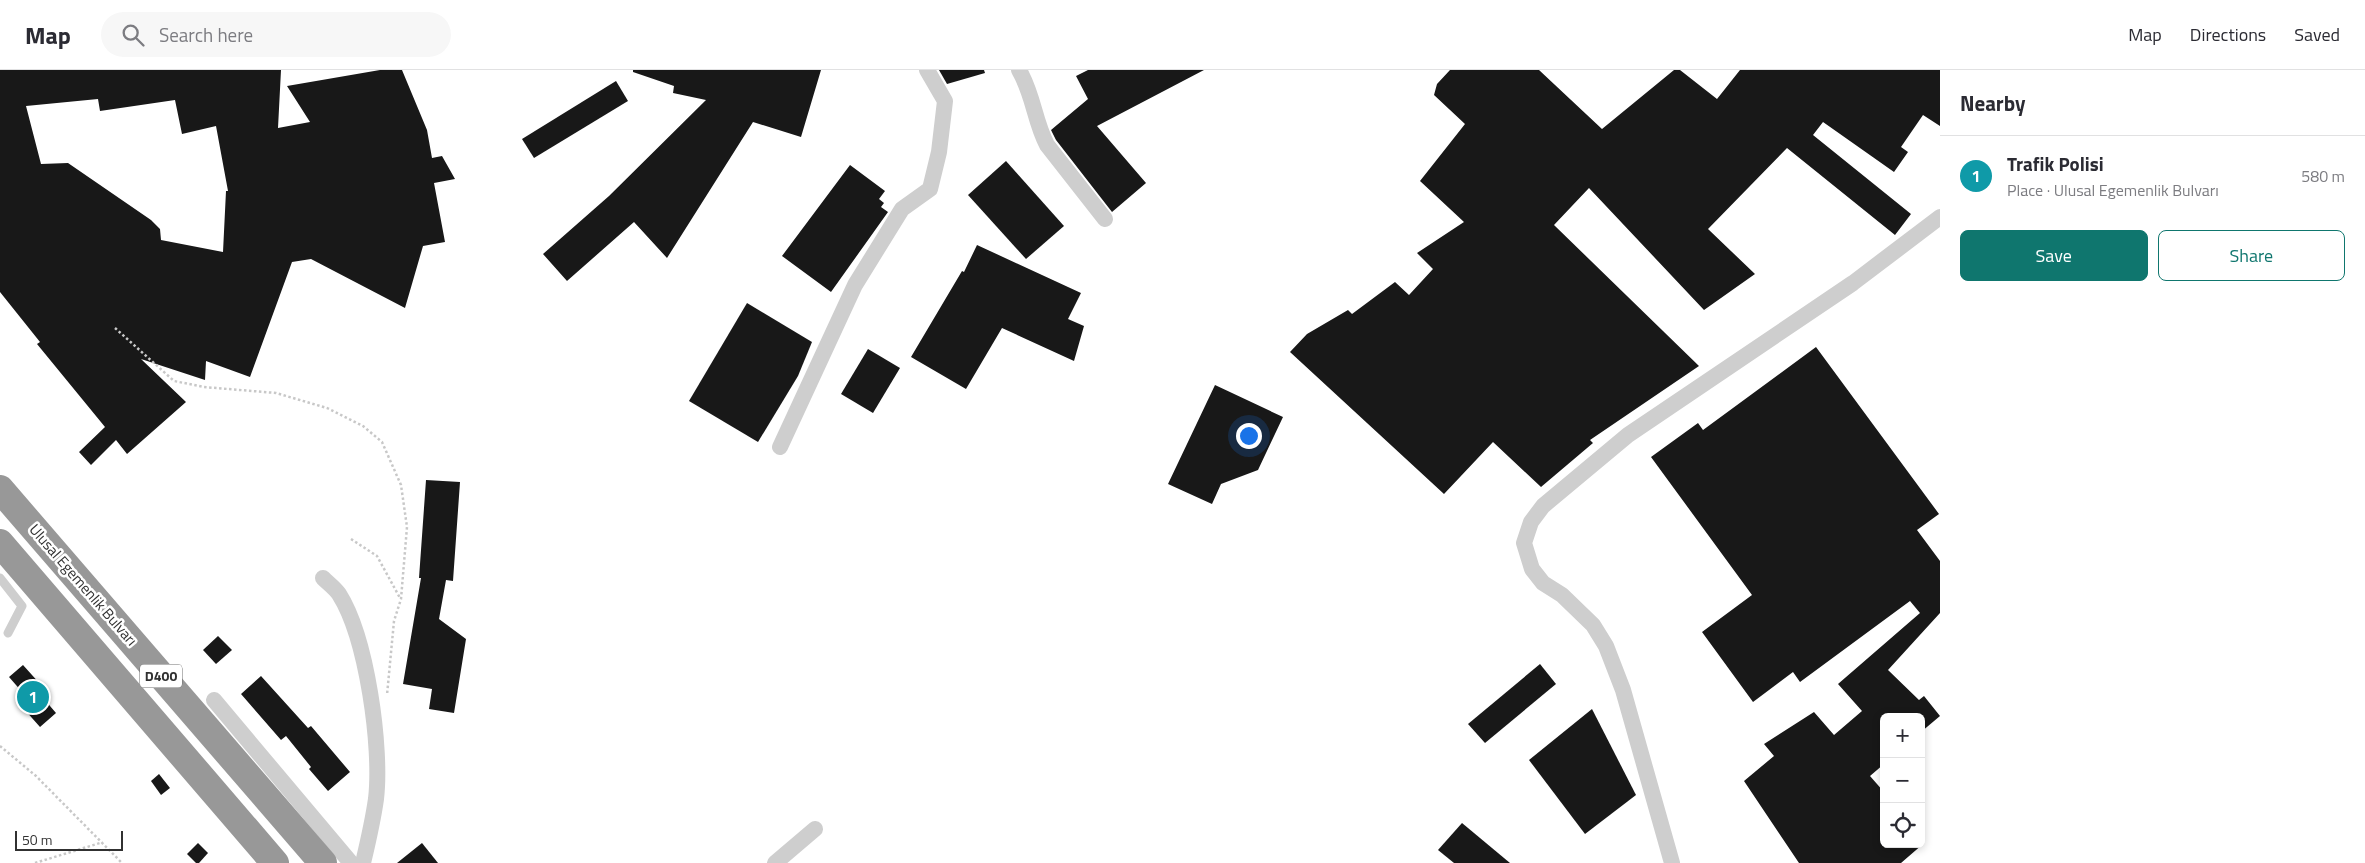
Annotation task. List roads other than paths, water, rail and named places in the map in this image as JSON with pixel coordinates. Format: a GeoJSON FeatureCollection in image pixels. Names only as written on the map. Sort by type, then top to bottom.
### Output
{"type":"FeatureCollection","features":[{"type":"Feature","properties":{"kind":"highway","name":"Ulusal Egemenlik Bulvarı"},"geometry":{"type":"LineString","coordinates":[[0,489],[323,863]]}},
{"type":"Feature","properties":{"kind":"highway","name":"D400"},"geometry":{"type":"LineString","coordinates":[[0,542],[275,863]]}},
{"type":"Feature","properties":{"kind":"street"},"geometry":{"type":"LineString","coordinates":[[780,447],[855,285],[902,210],[930,189],[939,152],[945,100],[927,70]]}},
{"type":"Feature","properties":{"kind":"street"},"geometry":{"type":"LineString","coordinates":[[1019,70],[1029,87],[1041,134],[1047,145],[1105,220]]}},
{"type":"Feature","properties":{"kind":"street"},"geometry":{"type":"LineString","coordinates":[[1672,863],[1623,690],[1606,646],[1593,626],[1562,595],[1543,583],[1532,570],[1524,543],[1531,522],[1543,506],[1628,435],[1853,283],[1940,217]]}},
{"type":"Feature","properties":{"kind":"street"},"geometry":{"type":"LineString","coordinates":[[0,561],[260,863]]}},
{"type":"Feature","properties":{"kind":"street"},"geometry":{"type":"LineString","coordinates":[[323,578],[338,594],[357,633],[367,676],[377,763],[376,799],[363,863]]}},
{"type":"Feature","properties":{"kind":"street"},"geometry":{"type":"LineString","coordinates":[[214,700],[351,863]]}},
{"type":"Feature","properties":{"kind":"street"},"geometry":{"type":"LineString","coordinates":[[774,863],[815,829]]}},
{"type":"Feature","properties":{"kind":"lane"},"geometry":{"type":"LineString","coordinates":[[0,578],[22,606],[8,633]]}},
{"type":"Feature","properties":{"kind":"place","name":"Trafik Polisi"},"geometry":{"type":"Point","coordinates":[33,697]}}]}
